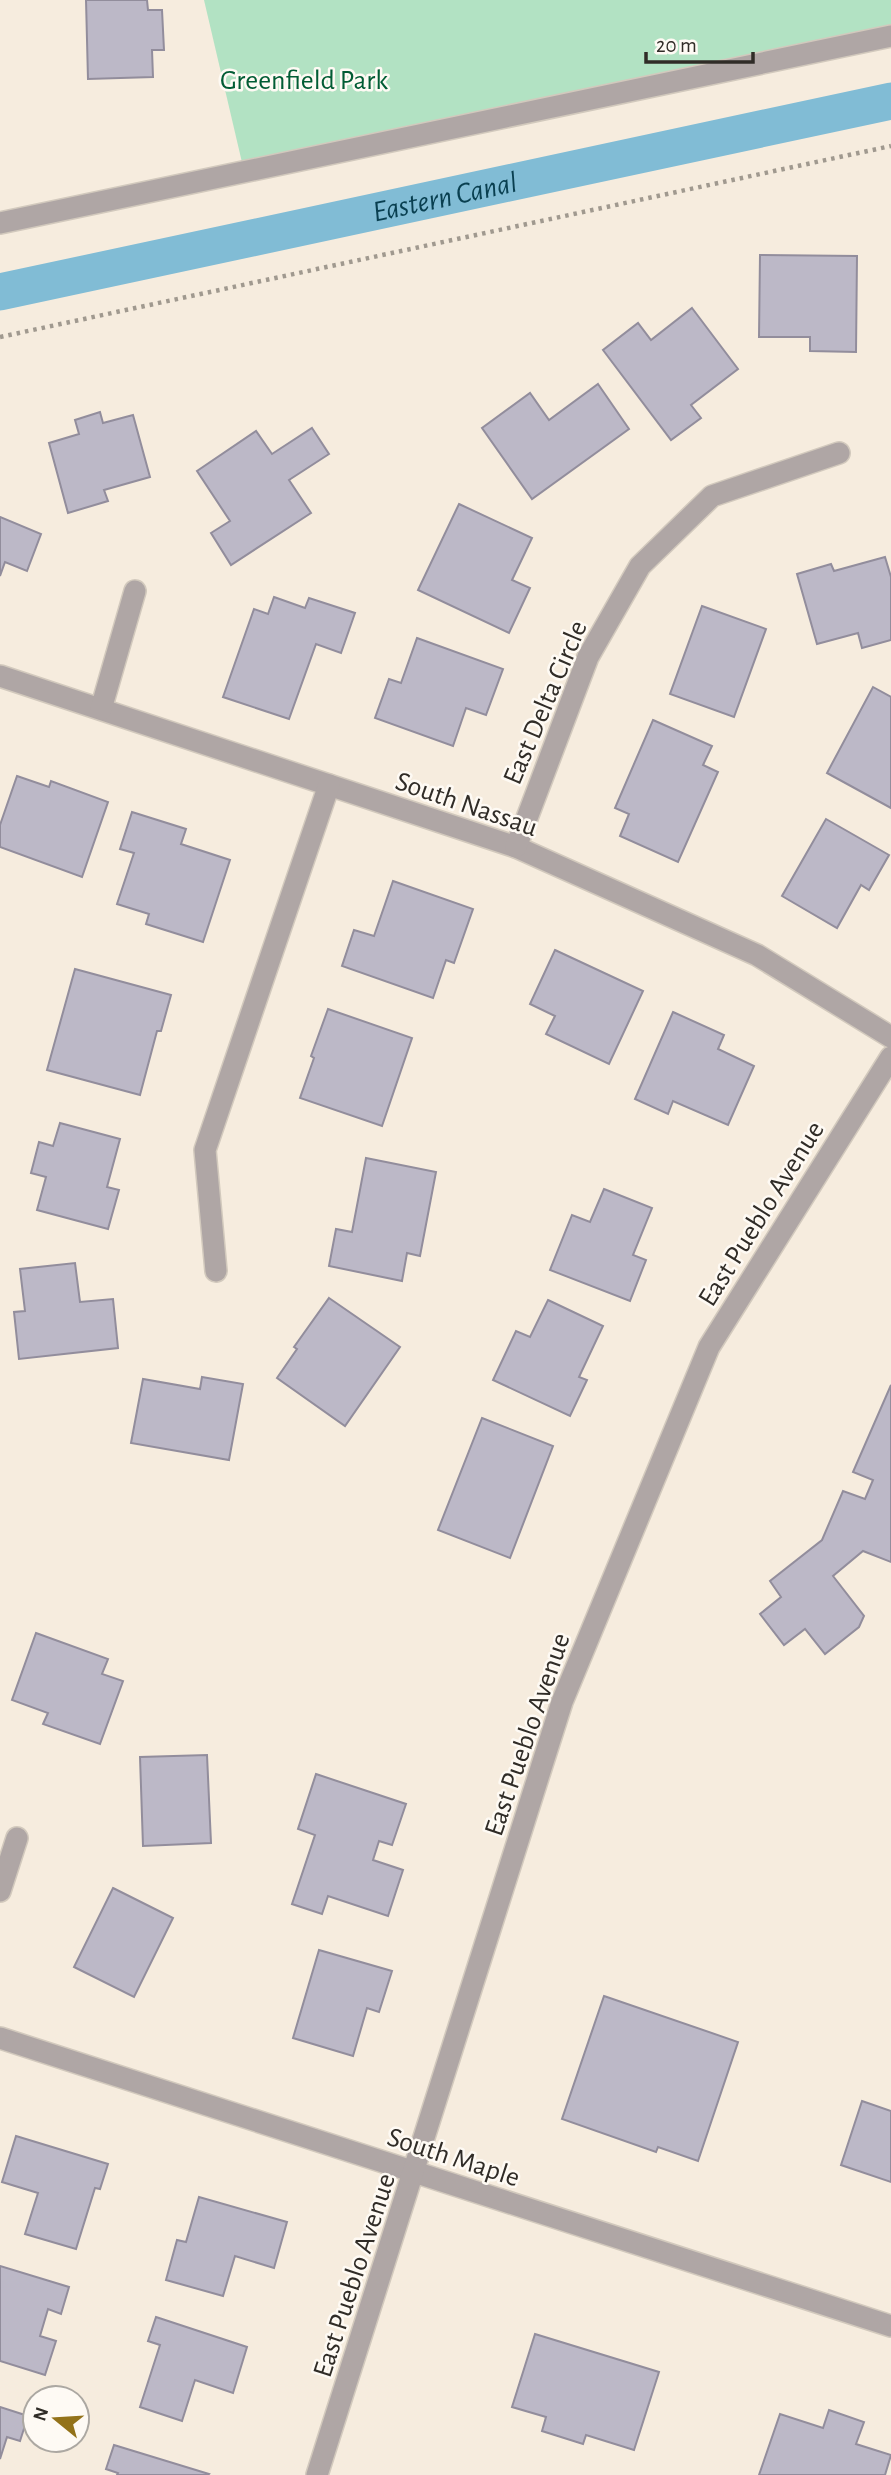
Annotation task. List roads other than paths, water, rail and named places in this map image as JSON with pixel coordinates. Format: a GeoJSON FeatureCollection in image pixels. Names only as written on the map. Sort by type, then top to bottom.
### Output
{"type":"FeatureCollection","features":[{"type":"Feature","properties":{"kind":"street"},"geometry":{"type":"LineString","coordinates":[[0,223],[891,36]]}},
{"type":"Feature","properties":{"kind":"street","name":"East Delta Circle"},"geometry":{"type":"LineString","coordinates":[[516,847],[588,657],[640,566],[712,496],[839,453]]}},
{"type":"Feature","properties":{"kind":"street"},"geometry":{"type":"LineString","coordinates":[[101,709],[135,591]]}},
{"type":"Feature","properties":{"kind":"street","name":"South Nassau"},"geometry":{"type":"LineString","coordinates":[[0,676],[516,847],[757,955],[891,1037]]}},
{"type":"Feature","properties":{"kind":"street"},"geometry":{"type":"LineString","coordinates":[[216,1271],[205,1150],[328,785]]}},
{"type":"Feature","properties":{"kind":"street","name":"East Pueblo Avenue"},"geometry":{"type":"LineString","coordinates":[[317,2475],[415,2173],[562,1702],[709,1347],[891,1057]]}},
{"type":"Feature","properties":{"kind":"street"},"geometry":{"type":"LineString","coordinates":[[0,1891],[16,1838]]}},
{"type":"Feature","properties":{"kind":"street","name":"South Maple"},"geometry":{"type":"LineString","coordinates":[[0,2038],[891,2326]]}},
{"type":"Feature","properties":{"kind":"waterway","name":"Eastern Canal"},"geometry":{"type":"LineString","coordinates":[[0,292],[891,101]]}},
{"type":"Feature","properties":{"kind":"park label","name":"Greenfield Park"},"geometry":{"type":"Point","coordinates":[304,79]}}]}
